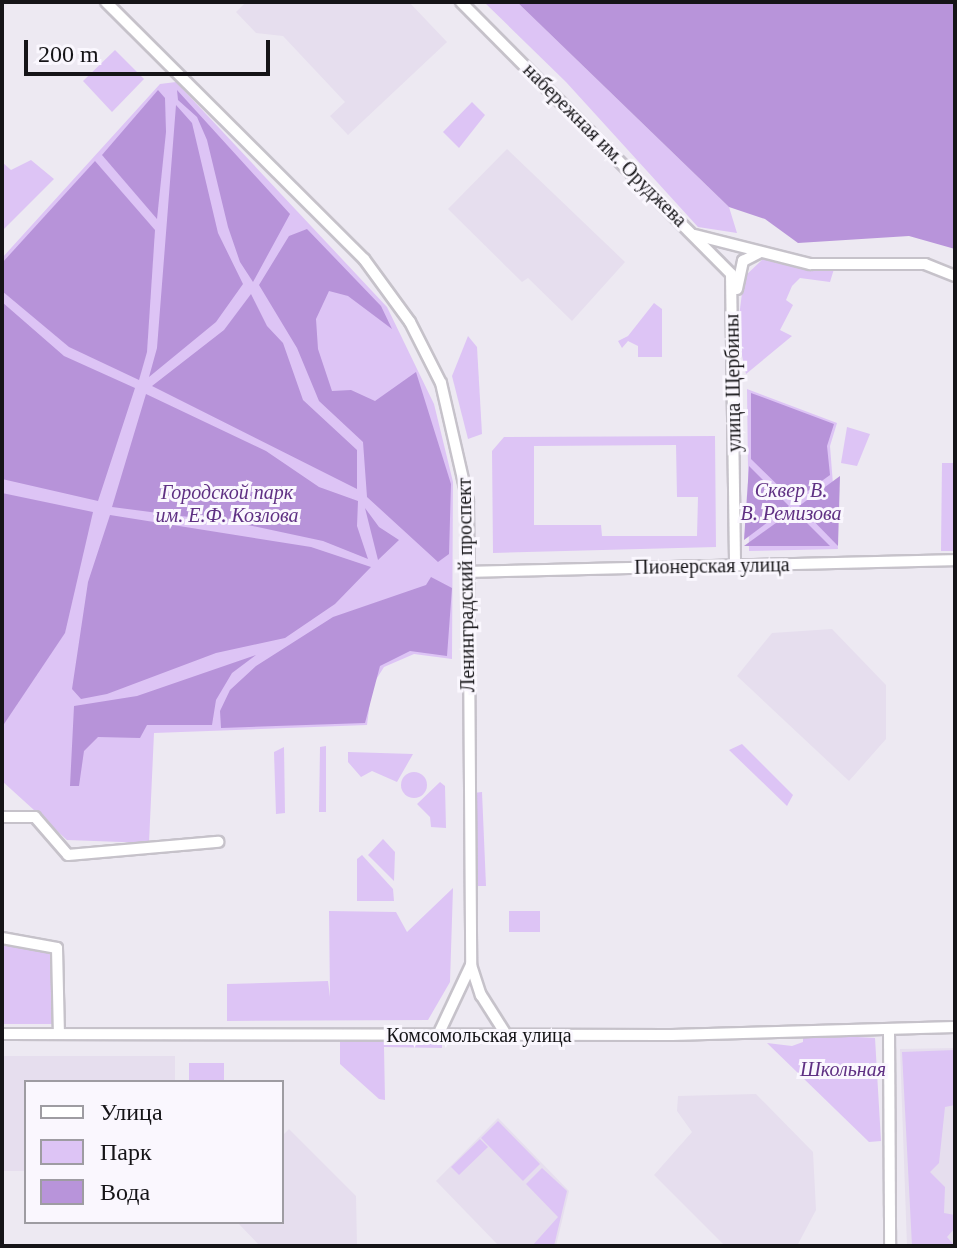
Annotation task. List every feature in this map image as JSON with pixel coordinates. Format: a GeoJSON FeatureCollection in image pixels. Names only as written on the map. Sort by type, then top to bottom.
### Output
{"type":"FeatureCollection","features":[{"type":"Feature","properties":{"kind":"street","name":"Ленинградский проспект"},"geometry":{"type":"LineString","coordinates":[[106,2],[344,237],[410,322],[441,383],[459,444],[468,501],[471,965]]}},
{"type":"Feature","properties":{"kind":"street","name":"набережная им. Оруджева"},"geometry":{"type":"LineString","coordinates":[[461,2],[714,254],[731,274],[733,296]]}},
{"type":"Feature","properties":{"kind":"street"},"geometry":{"type":"LineString","coordinates":[[695,235],[810,264],[925,264],[955,276]]}},
{"type":"Feature","properties":{"kind":"street"},"geometry":{"type":"LineString","coordinates":[[714,254],[746,249]]}},
{"type":"Feature","properties":{"kind":"street"},"geometry":{"type":"LineString","coordinates":[[733,296],[743,261],[761,253]]}},
{"type":"Feature","properties":{"kind":"street","name":"улица Щербины"},"geometry":{"type":"LineString","coordinates":[[733,296],[735,565]]}},
{"type":"Feature","properties":{"kind":"street","name":"Пионерская улица"},"geometry":{"type":"LineString","coordinates":[[469,572],[955,560]]}},
{"type":"Feature","properties":{"kind":"street"},"geometry":{"type":"LineString","coordinates":[[2,817],[35,817],[68,855],[218,842]]}},
{"type":"Feature","properties":{"kind":"street"},"geometry":{"type":"LineString","coordinates":[[2,938],[57,948],[59,1033]]}},
{"type":"Feature","properties":{"kind":"street"},"geometry":{"type":"LineString","coordinates":[[438,1035],[471,965]]}},
{"type":"Feature","properties":{"kind":"street"},"geometry":{"type":"LineString","coordinates":[[471,965],[481,995],[507,1036]]}},
{"type":"Feature","properties":{"kind":"street","name":"Комсомольская улица"},"geometry":{"type":"LineString","coordinates":[[2,1034],[507,1036],[955,1027]]}},
{"type":"Feature","properties":{"kind":"street"},"geometry":{"type":"LineString","coordinates":[[889,1030],[890,1246]]}},
{"type":"Feature","properties":{"kind":"shaded area"},"geometry":{"type":"Polygon","coordinates":[[[246,2],[409,2],[447,42],[348,135],[330,116],[345,102],[283,36],[256,33],[236,12],[246,2]]]}},
{"type":"Feature","properties":{"kind":"shaded area"},"geometry":{"type":"Polygon","coordinates":[[[507,149],[625,262],[572,321],[528,278],[522,282],[448,209],[507,149]]]}},
{"type":"Feature","properties":{"kind":"shaded area"},"geometry":{"type":"Polygon","coordinates":[[[832,629],[886,685],[886,739],[849,781],[737,676],[772,633],[832,629]]]}},
{"type":"Feature","properties":{"kind":"shaded area"},"geometry":{"type":"Polygon","coordinates":[[[955,1048],[955,1246],[907,1246],[900,1049],[955,1048]]]}},
{"type":"Feature","properties":{"kind":"shaded area"},"geometry":{"type":"Polygon","coordinates":[[[3,1056],[175,1056],[175,1080],[24,1080],[24,1171],[3,1171],[3,1056]]]}},
{"type":"Feature","properties":{"kind":"shaded area"},"geometry":{"type":"Polygon","coordinates":[[[756,1094],[813,1152],[816,1210],[797,1246],[725,1246],[654,1175],[692,1132],[677,1111],[678,1096],[756,1094]]]}},
{"type":"Feature","properties":{"kind":"shaded area"},"geometry":{"type":"Polygon","coordinates":[[[498,1118],[569,1191],[556,1246],[499,1246],[436,1181],[498,1118]]]}},
{"type":"Feature","properties":{"kind":"shaded area"},"geometry":{"type":"Polygon","coordinates":[[[289,1129],[356,1196],[357,1246],[260,1246],[239,1224],[284,1224],[284,1134],[289,1129]]]}},
{"type":"Feature","properties":{"kind":"green space"},"geometry":{"type":"Polygon","coordinates":[[[484,2],[517,2],[729,207],[737,233],[698,227],[566,82],[484,2]]]}},
{"type":"Feature","properties":{"kind":"green space"},"geometry":{"type":"Polygon","coordinates":[[[115,50],[144,79],[112,112],[83,81],[115,50]]]}},
{"type":"Feature","properties":{"kind":"green space","name":"Городской парк им. Е.Ф. Козлова"},"geometry":{"type":"Polygon","coordinates":[[[176,82],[387,307],[434,404],[453,482],[452,659],[414,654],[384,667],[372,686],[367,725],[154,733],[149,843],[67,840],[2,781],[2,258],[160,84],[176,82]]]}},
{"type":"Feature","properties":{"kind":"green space"},"geometry":{"type":"Polygon","coordinates":[[[158,90],[165,98],[166,132],[157,219],[102,155],[158,90]]]}},
{"type":"Feature","properties":{"kind":"green space"},"geometry":{"type":"Polygon","coordinates":[[[177,90],[290,214],[253,282],[240,262],[228,227],[207,140],[197,117],[178,100],[177,90]]]}},
{"type":"Feature","properties":{"kind":"green space"},"geometry":{"type":"Polygon","coordinates":[[[472,102],[485,115],[459,148],[443,132],[472,102]]]}},
{"type":"Feature","properties":{"kind":"green space"},"geometry":{"type":"Polygon","coordinates":[[[176,105],[192,123],[218,233],[243,284],[216,322],[149,377],[157,348],[176,105]]]}},
{"type":"Feature","properties":{"kind":"green space"},"geometry":{"type":"Polygon","coordinates":[[[31,160],[54,179],[2,231],[2,162],[11,170],[31,160]]]}},
{"type":"Feature","properties":{"kind":"green space"},"geometry":{"type":"Polygon","coordinates":[[[95,161],[155,230],[147,352],[139,380],[69,347],[2,291],[2,263],[95,161]]]}},
{"type":"Feature","properties":{"kind":"green space"},"geometry":{"type":"Polygon","coordinates":[[[307,229],[381,306],[392,329],[348,296],[329,291],[316,319],[318,349],[332,391],[351,390],[375,401],[416,372],[451,484],[449,554],[438,562],[367,497],[363,442],[319,401],[297,348],[259,285],[289,236],[307,229]]]}},
{"type":"Feature","properties":{"kind":"green space"},"geometry":{"type":"Polygon","coordinates":[[[763,259],[834,269],[830,282],[800,278],[792,286],[786,300],[793,305],[780,330],[792,336],[746,374],[737,333],[744,277],[763,259]]]}},
{"type":"Feature","properties":{"kind":"green space"},"geometry":{"type":"Polygon","coordinates":[[[251,294],[267,326],[283,343],[303,400],[357,450],[357,489],[152,386],[224,330],[251,294]]]}},
{"type":"Feature","properties":{"kind":"green space"},"geometry":{"type":"Polygon","coordinates":[[[2,302],[64,356],[135,388],[98,501],[2,479],[2,302]]]}},
{"type":"Feature","properties":{"kind":"green space"},"geometry":{"type":"Polygon","coordinates":[[[654,303],[662,309],[662,357],[638,357],[638,346],[628,341],[622,348],[618,341],[628,336],[654,303]]]}},
{"type":"Feature","properties":{"kind":"green space"},"geometry":{"type":"Polygon","coordinates":[[[468,336],[477,347],[482,434],[468,439],[452,376],[468,336]]]}},
{"type":"Feature","properties":{"kind":"green space","name":"Сквер В. В. Ремизова"},"geometry":{"type":"Polygon","coordinates":[[[747,389],[837,423],[830,446],[838,549],[749,551],[747,389]]]}},
{"type":"Feature","properties":{"kind":"green space"},"geometry":{"type":"Polygon","coordinates":[[[751,393],[834,424],[827,446],[830,475],[794,501],[751,459],[751,393]]]}},
{"type":"Feature","properties":{"kind":"green space"},"geometry":{"type":"Polygon","coordinates":[[[146,394],[266,451],[319,487],[358,501],[357,526],[368,559],[323,541],[243,524],[112,507],[146,394]]]}},
{"type":"Feature","properties":{"kind":"green space"},"geometry":{"type":"Polygon","coordinates":[[[847,427],[870,434],[857,466],[841,463],[847,427]]]}},
{"type":"Feature","properties":{"kind":"green space"},"geometry":{"type":"Polygon","coordinates":[[[715,436],[716,547],[493,553],[492,451],[504,437],[715,436]],[[676,445],[534,446],[534,525],[601,525],[602,536],[697,536],[698,497],[677,497],[676,445]]]}},
{"type":"Feature","properties":{"kind":"green space"},"geometry":{"type":"Polygon","coordinates":[[[942,463],[955,463],[955,551],[941,551],[942,463]]]}},
{"type":"Feature","properties":{"kind":"green space"},"geometry":{"type":"Polygon","coordinates":[[[749,466],[789,506],[744,540],[749,466]]]}},
{"type":"Feature","properties":{"kind":"green space"},"geometry":{"type":"Polygon","coordinates":[[[840,476],[838,546],[799,506],[840,476]]]}},
{"type":"Feature","properties":{"kind":"green space"},"geometry":{"type":"Polygon","coordinates":[[[2,493],[93,512],[65,633],[2,727],[2,493]]]}},
{"type":"Feature","properties":{"kind":"green space"},"geometry":{"type":"Polygon","coordinates":[[[365,508],[379,527],[399,540],[378,560],[365,508]]]}},
{"type":"Feature","properties":{"kind":"green space"},"geometry":{"type":"Polygon","coordinates":[[[794,510],[830,546],[744,546],[794,510]]]}},
{"type":"Feature","properties":{"kind":"green space"},"geometry":{"type":"Polygon","coordinates":[[[110,515],[311,547],[371,567],[335,604],[285,638],[216,653],[107,694],[81,699],[72,689],[88,582],[110,515]]]}},
{"type":"Feature","properties":{"kind":"green space"},"geometry":{"type":"Polygon","coordinates":[[[431,577],[452,588],[447,656],[410,651],[380,666],[365,723],[221,728],[220,711],[230,690],[256,666],[333,617],[426,585],[431,577]]]}},
{"type":"Feature","properties":{"kind":"green space"},"geometry":{"type":"Polygon","coordinates":[[[256,655],[232,673],[216,700],[212,725],[147,725],[140,738],[98,737],[84,751],[79,786],[70,786],[74,706],[137,696],[256,655]]]}},
{"type":"Feature","properties":{"kind":"green space"},"geometry":{"type":"Polygon","coordinates":[[[742,744],[793,795],[787,806],[729,750],[742,744]]]}},
{"type":"Feature","properties":{"kind":"green space"},"geometry":{"type":"Polygon","coordinates":[[[326,746],[326,812],[319,812],[320,747],[326,746]]]}},
{"type":"Feature","properties":{"kind":"green space"},"geometry":{"type":"Polygon","coordinates":[[[284,747],[285,813],[276,814],[274,752],[284,747]]]}},
{"type":"Feature","properties":{"kind":"green space"},"geometry":{"type":"Polygon","coordinates":[[[348,752],[413,754],[397,782],[372,771],[361,777],[348,762],[348,752]]]}},
{"type":"Feature","properties":{"kind":"green space"},"geometry":{"type":"Polygon","coordinates":[[[414,772],[423,776],[427,785],[423,794],[414,798],[405,794],[401,785],[405,776],[414,772]]]}},
{"type":"Feature","properties":{"kind":"green space"},"geometry":{"type":"Polygon","coordinates":[[[440,782],[445,786],[446,828],[431,827],[430,817],[417,804],[440,782]]]}},
{"type":"Feature","properties":{"kind":"green space"},"geometry":{"type":"Polygon","coordinates":[[[482,792],[486,886],[476,886],[473,793],[482,792]]]}},
{"type":"Feature","properties":{"kind":"green space"},"geometry":{"type":"Polygon","coordinates":[[[383,839],[395,852],[394,881],[368,855],[383,839]]]}},
{"type":"Feature","properties":{"kind":"green space"},"geometry":{"type":"Polygon","coordinates":[[[362,855],[393,889],[394,901],[357,901],[357,859],[362,855]]]}},
{"type":"Feature","properties":{"kind":"green space"},"geometry":{"type":"Polygon","coordinates":[[[453,888],[450,982],[428,1020],[227,1021],[227,984],[328,981],[330,997],[329,911],[396,912],[407,932],[453,888]]]}},
{"type":"Feature","properties":{"kind":"green space"},"geometry":{"type":"Polygon","coordinates":[[[509,911],[540,911],[540,932],[509,932],[509,911]]]}},
{"type":"Feature","properties":{"kind":"green space"},"geometry":{"type":"Polygon","coordinates":[[[2,945],[53,945],[54,1024],[2,1024],[2,945]]]}},
{"type":"Feature","properties":{"kind":"green space","name":"Школьная"},"geometry":{"type":"Polygon","coordinates":[[[803,1034],[875,1038],[881,1141],[869,1142],[767,1043],[792,1046],[803,1042],[803,1034]]]}},
{"type":"Feature","properties":{"kind":"green space"},"geometry":{"type":"Polygon","coordinates":[[[340,1037],[442,1042],[442,1048],[384,1047],[385,1100],[379,1099],[340,1064],[340,1037]]]}},
{"type":"Feature","properties":{"kind":"green space"},"geometry":{"type":"Polygon","coordinates":[[[955,1050],[955,1105],[945,1107],[939,1163],[930,1172],[945,1187],[944,1213],[955,1215],[955,1228],[947,1237],[955,1246],[912,1246],[902,1052],[955,1050]]]}},
{"type":"Feature","properties":{"kind":"green space"},"geometry":{"type":"Polygon","coordinates":[[[189,1063],[224,1063],[224,1080],[189,1080],[189,1063]]]}},
{"type":"Feature","properties":{"kind":"green space"},"geometry":{"type":"Polygon","coordinates":[[[498,1121],[540,1164],[523,1181],[481,1138],[498,1121]]]}},
{"type":"Feature","properties":{"kind":"green space"},"geometry":{"type":"Polygon","coordinates":[[[480,1139],[488,1147],[459,1175],[451,1167],[480,1139]]]}},
{"type":"Feature","properties":{"kind":"green space"},"geometry":{"type":"Polygon","coordinates":[[[542,1168],[567,1191],[554,1246],[532,1246],[558,1217],[526,1184],[542,1168]]]}},
{"type":"Feature","properties":{"kind":"water"},"geometry":{"type":"Polygon","coordinates":[[[517,2],[955,2],[955,249],[909,236],[798,243],[765,219],[729,207],[517,2]]]}}]}
